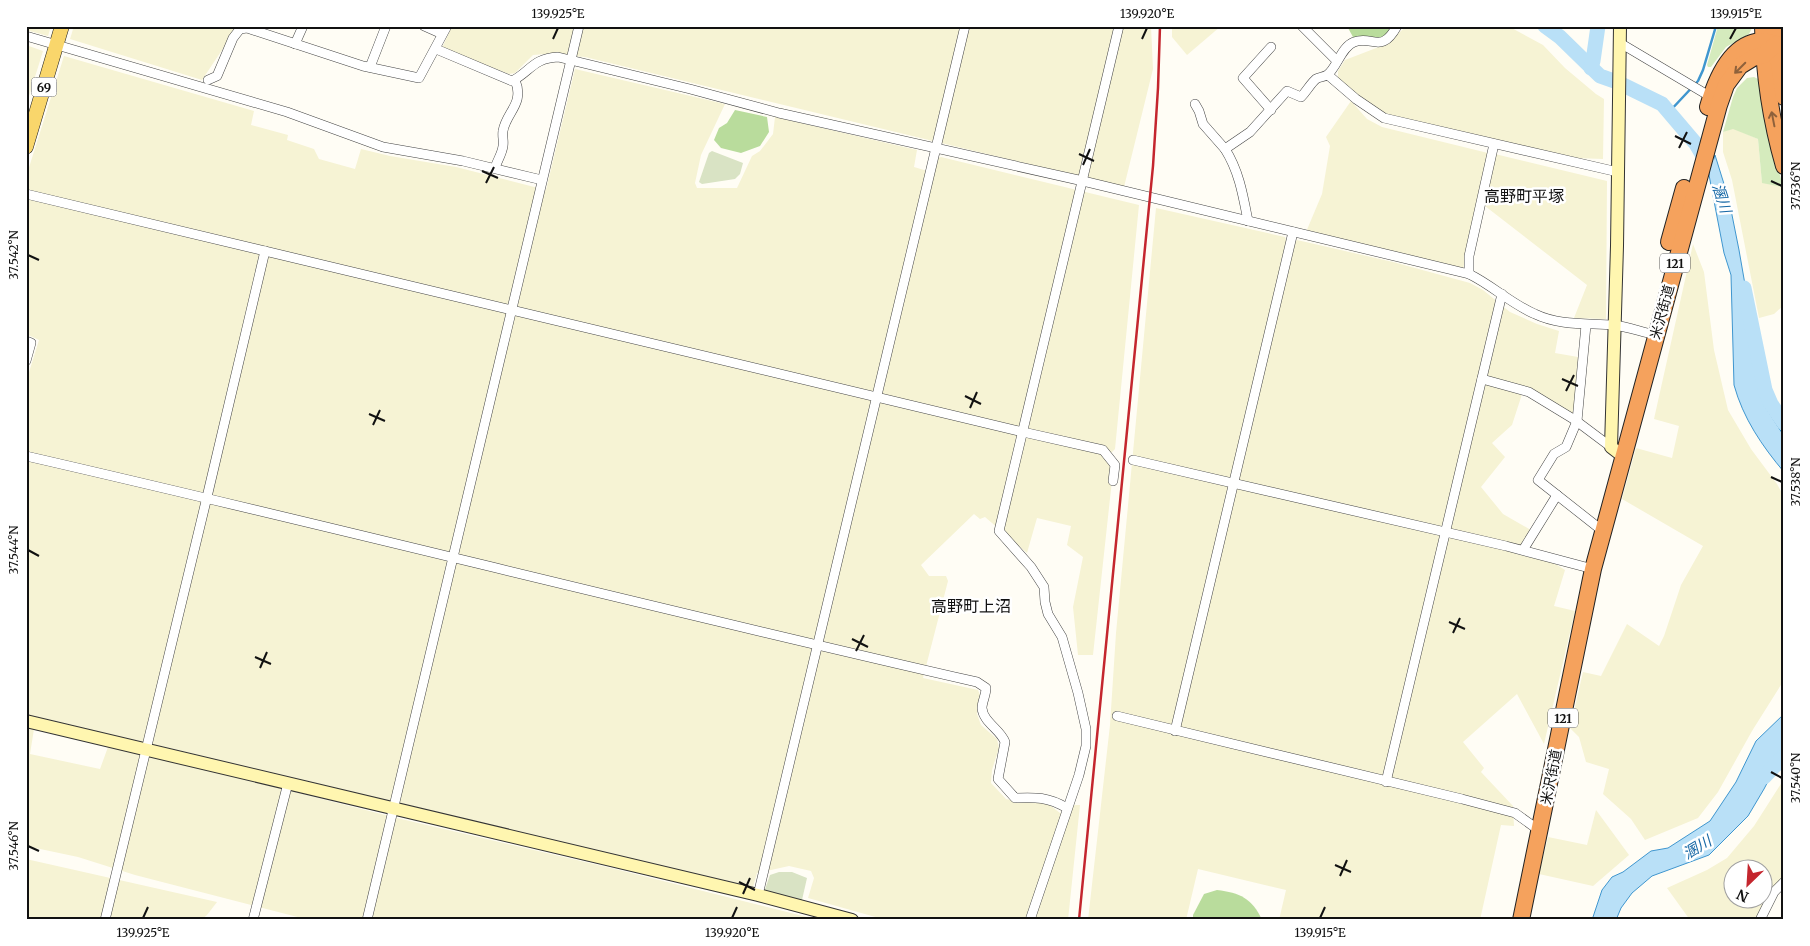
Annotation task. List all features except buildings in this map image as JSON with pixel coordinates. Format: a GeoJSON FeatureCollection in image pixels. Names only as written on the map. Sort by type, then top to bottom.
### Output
{"type":"FeatureCollection","features":[{"type":"Feature","properties":{"kind":"highway"},"geometry":{"type":"LineString","coordinates":[[1776,26],[1771,50],[1773,118],[1784,166]]}},
{"type":"Feature","properties":{"kind":"highway"},"geometry":{"type":"LineString","coordinates":[[1771,50],[1784,97]]}},
{"type":"Feature","properties":{"kind":"highway","name":"米沢街道"},"geometry":{"type":"LineString","coordinates":[[1521,920],[1593,569],[1606,524],[1618,453],[1713,101],[1740,66],[1771,50]]}},
{"type":"Feature","properties":{"kind":"main road","name":"69"},"geometry":{"type":"LineString","coordinates":[[26,147],[62,26]]}},
{"type":"Feature","properties":{"kind":"street"},"geometry":{"type":"LineString","coordinates":[[296,44],[302,26]]}},
{"type":"Feature","properties":{"kind":"street"},"geometry":{"type":"LineString","coordinates":[[370,68],[386,26]]}},
{"type":"Feature","properties":{"kind":"street"},"geometry":{"type":"LineString","coordinates":[[424,26],[442,34]]}},
{"type":"Feature","properties":{"kind":"street"},"geometry":{"type":"LineString","coordinates":[[208,80],[216,76],[233,38],[240,29],[247,28],[370,68],[419,78],[447,26]]}},
{"type":"Feature","properties":{"kind":"street"},"geometry":{"type":"LineString","coordinates":[[367,920],[452,558],[513,311],[579,26]]}},
{"type":"Feature","properties":{"kind":"street"},"geometry":{"type":"LineString","coordinates":[[758,895],[965,26]]}},
{"type":"Feature","properties":{"kind":"street"},"geometry":{"type":"LineString","coordinates":[[1030,920],[1079,774],[1086,746],[1086,729],[1062,637],[1048,614],[1044,587],[1031,566],[999,531],[1119,26]]}},
{"type":"Feature","properties":{"kind":"street"},"geometry":{"type":"LineString","coordinates":[[1302,26],[1337,61]]}},
{"type":"Feature","properties":{"kind":"street"},"geometry":{"type":"LineString","coordinates":[[1225,149],[1250,132],[1287,91],[1301,97],[1316,79],[1328,75],[1352,42],[1380,43],[1388,38],[1396,26]]}},
{"type":"Feature","properties":{"kind":"street"},"geometry":{"type":"LineString","coordinates":[[1618,453],[1615,325],[1620,26]]}},
{"type":"Feature","properties":{"kind":"street"},"geometry":{"type":"LineString","coordinates":[[26,36],[287,112],[383,147],[463,160],[542,180]]}},
{"type":"Feature","properties":{"kind":"street"},"geometry":{"type":"LineString","coordinates":[[1620,43],[1713,101]]}},
{"type":"Feature","properties":{"kind":"street"},"geometry":{"type":"LineString","coordinates":[[1271,47],[1243,78],[1271,110]]}},
{"type":"Feature","properties":{"kind":"street"},"geometry":{"type":"LineString","coordinates":[[436,49],[512,81],[542,60],[558,57],[690,89],[778,113],[1083,181],[1469,274],[1486,282],[1534,314],[1561,322],[1586,325],[1615,325],[1650,334]]}},
{"type":"Feature","properties":{"kind":"street"},"geometry":{"type":"LineString","coordinates":[[1328,75],[1356,99],[1384,118],[1618,172]]}},
{"type":"Feature","properties":{"kind":"street"},"geometry":{"type":"LineString","coordinates":[[495,168],[503,146],[503,130],[515,107],[518,94],[515,80]]}},
{"type":"Feature","properties":{"kind":"street"},"geometry":{"type":"LineString","coordinates":[[1195,104],[1203,124],[1225,149],[1234,164],[1240,179],[1248,221]]}},
{"type":"Feature","properties":{"kind":"street"},"geometry":{"type":"LineString","coordinates":[[1469,274],[1469,256],[1494,144]]}},
{"type":"Feature","properties":{"kind":"street"},"geometry":{"type":"LineString","coordinates":[[26,194],[1104,450],[1116,465],[1113,481]]}},
{"type":"Feature","properties":{"kind":"street"},"geometry":{"type":"LineString","coordinates":[[1175,731],[1293,232]]}},
{"type":"Feature","properties":{"kind":"street"},"geometry":{"type":"LineString","coordinates":[[105,920],[264,251]]}},
{"type":"Feature","properties":{"kind":"street"},"geometry":{"type":"LineString","coordinates":[[1386,782],[1502,294]]}},
{"type":"Feature","properties":{"kind":"street"},"geometry":{"type":"LineString","coordinates":[[1586,325],[1577,421],[1566,447],[1554,454],[1538,480],[1557,495],[1606,524]]}},
{"type":"Feature","properties":{"kind":"street"},"geometry":{"type":"LineString","coordinates":[[26,341],[31,343],[26,361]]}},
{"type":"Feature","properties":{"kind":"street"},"geometry":{"type":"LineString","coordinates":[[1482,379],[1529,392],[1577,421],[1618,453]]}},
{"type":"Feature","properties":{"kind":"street"},"geometry":{"type":"LineString","coordinates":[[26,456],[207,497],[817,646],[977,682],[986,688],[982,709],[986,718],[1003,737],[1005,742],[998,780],[1015,798],[1039,797],[1059,803],[1067,808]]}},
{"type":"Feature","properties":{"kind":"street"},"geometry":{"type":"LineString","coordinates":[[1133,460],[1523,550],[1593,569]]}},
{"type":"Feature","properties":{"kind":"street"},"geometry":{"type":"LineString","coordinates":[[1523,550],[1557,495]]}},
{"type":"Feature","properties":{"kind":"street"},"geometry":{"type":"LineString","coordinates":[[1117,716],[1515,813],[1540,831]]}},
{"type":"Feature","properties":{"kind":"street"},"geometry":{"type":"LineString","coordinates":[[26,721],[758,895],[852,920]]}},
{"type":"Feature","properties":{"kind":"street"},"geometry":{"type":"LineString","coordinates":[[253,920],[288,783]]}},
{"type":"Feature","properties":{"kind":"street"},"geometry":{"type":"LineString","coordinates":[[1760,920],[1774,892],[1784,882]]}},
{"type":"Feature","properties":{"kind":"shaded area"},"geometry":{"type":"Polygon","coordinates":[[[26,26],[51,26],[48,36],[26,30],[26,26]]]}},
{"type":"Feature","properties":{"kind":"shaded area"},"geometry":{"type":"Polygon","coordinates":[[[74,26],[238,26],[202,80],[70,39],[74,26]]]}},
{"type":"Feature","properties":{"kind":"shaded area"},"geometry":{"type":"Polygon","coordinates":[[[452,26],[1151,26],[1153,69],[1124,187],[585,57],[533,55],[515,73],[509,74],[442,48],[452,26]]]}},
{"type":"Feature","properties":{"kind":"shaded area"},"geometry":{"type":"Polygon","coordinates":[[[1172,26],[1221,26],[1187,55],[1172,37],[1172,26]]]}},
{"type":"Feature","properties":{"kind":"shaded area"},"geometry":{"type":"Polygon","coordinates":[[[1407,26],[1508,26],[1543,45],[1565,68],[1604,99],[1603,159],[1575,158],[1391,115],[1379,111],[1338,79],[1338,71],[1345,60],[1384,45],[1407,26]]]}},
{"type":"Feature","properties":{"kind":"shaded area"},"geometry":{"type":"Polygon","coordinates":[[[26,45],[43,51],[26,106],[26,45]]]}},
{"type":"Feature","properties":{"kind":"shaded area"},"geometry":{"type":"Polygon","coordinates":[[[64,56],[254,111],[251,125],[288,135],[287,140],[314,149],[319,159],[355,169],[361,149],[456,167],[546,190],[575,69],[725,104],[701,155],[695,183],[697,188],[737,188],[752,156],[760,151],[773,134],[775,117],[917,150],[914,167],[934,173],[938,158],[941,157],[1139,205],[1115,449],[1106,458],[1113,471],[1093,655],[1078,655],[1073,607],[1083,557],[1067,545],[1071,526],[1037,518],[1027,553],[985,517],[980,519],[974,514],[921,565],[929,576],[946,576],[948,581],[923,678],[978,690],[980,695],[977,714],[981,725],[997,739],[999,748],[992,770],[991,783],[1006,799],[1019,802],[1046,802],[1060,813],[1074,805],[1080,805],[1068,920],[886,920],[808,898],[814,878],[811,871],[789,866],[757,873],[753,887],[387,803],[182,751],[26,715],[26,382],[39,340],[26,334],[26,177],[64,56]]]}},
{"type":"Feature","properties":{"kind":"shaded area"},"geometry":{"type":"Polygon","coordinates":[[[1351,101],[1367,119],[1382,127],[1488,153],[1463,269],[1306,232],[1322,194],[1330,146],[1326,137],[1351,101]]]}},
{"type":"Feature","properties":{"kind":"shaded area"},"geometry":{"type":"Polygon","coordinates":[[[1733,128],[1758,139],[1762,182],[1783,187],[1784,190],[1784,305],[1774,314],[1759,318],[1732,180],[1723,152],[1723,132],[1733,128]]]}},
{"type":"Feature","properties":{"kind":"shaded area"},"geometry":{"type":"Polygon","coordinates":[[[1495,154],[1607,181],[1606,319],[1574,318],[1587,285],[1485,206],[1485,197],[1495,154]]]}},
{"type":"Feature","properties":{"kind":"shaded area"},"geometry":{"type":"Polygon","coordinates":[[[1156,208],[1285,237],[1287,242],[1294,243],[1297,240],[1393,262],[1470,283],[1483,290],[1510,312],[1559,331],[1555,353],[1578,357],[1573,416],[1524,388],[1512,425],[1492,443],[1505,457],[1481,487],[1503,514],[1531,530],[1516,554],[1554,563],[1565,570],[1554,606],[1575,611],[1544,744],[1517,694],[1463,742],[1484,768],[1481,772],[1513,806],[1514,826],[1501,825],[1480,920],[1279,920],[1286,890],[1198,869],[1186,920],[1088,920],[1110,725],[1116,633],[1156,208]]]}},
{"type":"Feature","properties":{"kind":"shaded area"},"geometry":{"type":"Polygon","coordinates":[[[1693,244],[1704,272],[1714,350],[1728,410],[1751,449],[1777,484],[1784,497],[1784,680],[1752,731],[1718,792],[1698,818],[1645,840],[1631,819],[1603,794],[1609,769],[1586,762],[1579,737],[1570,728],[1583,672],[1601,676],[1627,624],[1659,646],[1681,585],[1703,546],[1622,499],[1636,448],[1672,458],[1679,426],[1654,419],[1693,244]]]}},
{"type":"Feature","properties":{"kind":"shaded area"},"geometry":{"type":"Polygon","coordinates":[[[26,727],[34,729],[30,754],[100,769],[108,747],[172,761],[397,818],[611,868],[819,920],[309,920],[135,875],[78,857],[26,846],[26,727]]]}},
{"type":"Feature","properties":{"kind":"shaded area"},"geometry":{"type":"Polygon","coordinates":[[[1784,779],[1784,885],[1778,881],[1772,891],[1772,858],[1727,858],[1754,826],[1784,779]]]}},
{"type":"Feature","properties":{"kind":"shaded area"},"geometry":{"type":"Polygon","coordinates":[[[1596,810],[1629,855],[1593,886],[1539,874],[1548,837],[1587,845],[1596,810]]]}},
{"type":"Feature","properties":{"kind":"shaded area"},"geometry":{"type":"Polygon","coordinates":[[[26,859],[217,902],[201,920],[26,920],[26,859]]]}},
{"type":"Feature","properties":{"kind":"shaded area"},"geometry":{"type":"Polygon","coordinates":[[[1722,861],[1722,908],[1762,908],[1757,916],[1750,920],[1690,920],[1667,888],[1722,861]]]}},
{"type":"Feature","properties":{"kind":"green space"},"geometry":{"type":"Polygon","coordinates":[[[1347,26],[1400,26],[1383,39],[1373,42],[1353,37],[1347,26]]]}},
{"type":"Feature","properties":{"kind":"green space"},"geometry":{"type":"Polygon","coordinates":[[[1718,26],[1753,26],[1749,34],[1726,47],[1711,67],[1708,67],[1707,65],[1718,26]]]}},
{"type":"Feature","properties":{"kind":"green space"},"geometry":{"type":"Polygon","coordinates":[[[1754,77],[1763,86],[1768,128],[1783,187],[1762,183],[1758,139],[1733,129],[1723,132],[1737,88],[1747,78],[1754,77]]]}},
{"type":"Feature","properties":{"kind":"green space"},"geometry":{"type":"Polygon","coordinates":[[[735,110],[767,117],[769,132],[760,146],[741,153],[721,148],[714,140],[719,128],[727,123],[735,110]]]}},
{"type":"Feature","properties":{"kind":"green space"},"geometry":{"type":"Polygon","coordinates":[[[712,151],[743,163],[740,174],[735,179],[702,184],[699,182],[709,153],[712,151]]]}},
{"type":"Feature","properties":{"kind":"green space"},"geometry":{"type":"Polygon","coordinates":[[[779,872],[792,872],[807,878],[802,900],[799,901],[764,892],[770,875],[779,872]]]}},
{"type":"Feature","properties":{"kind":"green space"},"geometry":{"type":"Polygon","coordinates":[[[1217,890],[1244,898],[1254,906],[1262,920],[1193,920],[1193,915],[1204,894],[1217,890]]]}},
{"type":"Feature","properties":{"kind":"water"},"geometry":{"type":"Polygon","coordinates":[[[1715,155],[1729,200],[1739,250],[1747,296],[1749,334],[1759,388],[1766,408],[1784,436],[1784,472],[1754,431],[1734,385],[1731,275],[1724,253],[1709,175],[1715,155]]]}},
{"type":"Feature","properties":{"kind":"water"},"geometry":{"type":"Polygon","coordinates":[[[1784,714],[1784,751],[1748,816],[1709,855],[1652,876],[1632,893],[1621,908],[1616,920],[1592,920],[1602,890],[1612,877],[1623,872],[1651,851],[1668,848],[1710,821],[1736,782],[1756,741],[1784,714]]]}},
{"type":"Feature","properties":{"kind":"waterway","name":"溷川"},"geometry":{"type":"LineString","coordinates":[[1545,26],[1560,37],[1600,76],[1617,82],[1662,104],[1696,144],[1709,166]]}},
{"type":"Feature","properties":{"kind":"waterway","name":"溷川"},"geometry":{"type":"LineString","coordinates":[[1591,68],[1598,26]]}},
{"type":"Feature","properties":{"kind":"waterway"},"geometry":{"type":"LineString","coordinates":[[1669,112],[1698,81],[1716,26]]}},
{"type":"Feature","properties":{"kind":"waterway","name":"溷川"},"geometry":{"type":"LineString","coordinates":[[1744,288],[1765,390],[1771,404],[1784,423]]}},
{"type":"Feature","properties":{"kind":"waterway","name":"溷川"},"geometry":{"type":"LineString","coordinates":[[1764,777],[1784,756]]}},
{"type":"Feature","properties":{"kind":"railway"},"geometry":{"type":"LineString","coordinates":[[1079,920],[1153,166],[1160,26]]}},
{"type":"Feature","properties":{"kind":"district","name":"高野町平塚"},"geometry":{"type":"Point","coordinates":[1524,196]}},
{"type":"Feature","properties":{"kind":"district","name":"高野町上沼"},"geometry":{"type":"Point","coordinates":[971,606]}}]}
